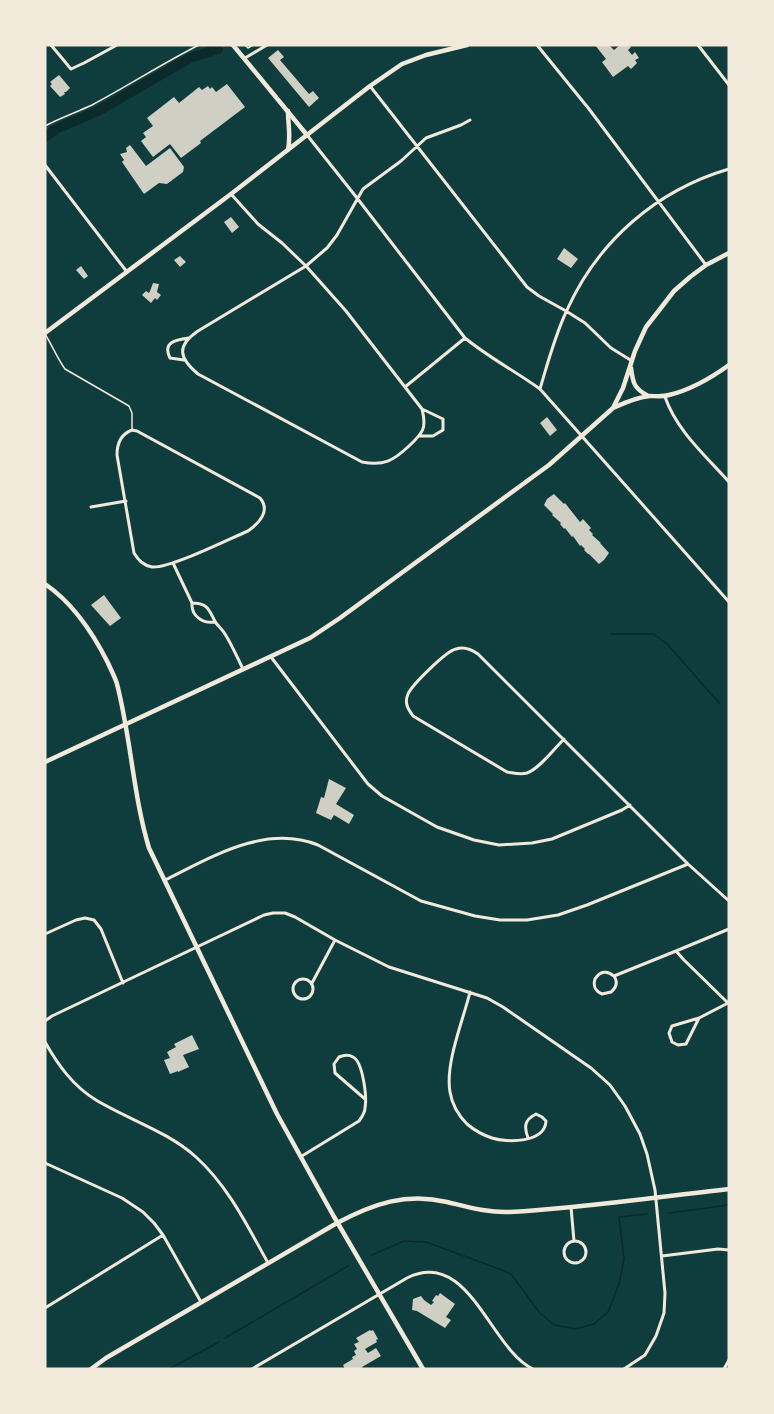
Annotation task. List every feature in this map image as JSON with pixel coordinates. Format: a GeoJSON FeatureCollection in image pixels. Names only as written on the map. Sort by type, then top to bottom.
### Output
{"type":"FeatureCollection","features":[{"type":"Feature","properties":{"kind":"street"},"geometry":{"type":"LineString","coordinates":[[51,45],[71,69],[117,45]]}},
{"type":"Feature","properties":{"kind":"street"},"geometry":{"type":"LineString","coordinates":[[233,45],[357,198],[465,338],[484,354],[517,372],[540,389],[729,602]]}},
{"type":"Feature","properties":{"kind":"street"},"geometry":{"type":"LineString","coordinates":[[244,58],[267,45]]}},
{"type":"Feature","properties":{"kind":"street"},"geometry":{"type":"LineString","coordinates":[[45,333],[402,64],[426,55],[467,45]]}},
{"type":"Feature","properties":{"kind":"street"},"geometry":{"type":"LineString","coordinates":[[537,45],[596,118],[706,265]]}},
{"type":"Feature","properties":{"kind":"street"},"geometry":{"type":"LineString","coordinates":[[699,45],[729,85]]}},
{"type":"Feature","properties":{"kind":"street"},"geometry":{"type":"LineString","coordinates":[[370,86],[527,287],[585,323],[610,348],[631,364],[632,382],[637,389],[648,396]]}},
{"type":"Feature","properties":{"kind":"street"},"geometry":{"type":"LineString","coordinates":[[288,111],[290,139],[288,150]]}},
{"type":"Feature","properties":{"kind":"street"},"geometry":{"type":"LineString","coordinates":[[422,409],[424,423],[420,436],[392,460],[382,463],[362,462],[198,374],[184,360],[170,358],[168,347],[172,341],[189,338],[306,266],[337,236],[363,189],[426,138],[461,126],[470,120]]}},
{"type":"Feature","properties":{"kind":"street"},"geometry":{"type":"LineString","coordinates":[[45,165],[127,272]]}},
{"type":"Feature","properties":{"kind":"street"},"geometry":{"type":"LineString","coordinates":[[540,389],[567,310],[600,255],[624,228],[659,201],[699,179],[729,168]]}},
{"type":"Feature","properties":{"kind":"street"},"geometry":{"type":"LineString","coordinates":[[231,194],[258,224],[306,266],[346,311],[422,409],[443,419],[443,430],[433,436],[420,436]]}},
{"type":"Feature","properties":{"kind":"street"},"geometry":{"type":"LineString","coordinates":[[613,408],[646,327],[680,285],[706,265],[729,253]]}},
{"type":"Feature","properties":{"kind":"street"},"geometry":{"type":"LineString","coordinates":[[184,360],[184,345],[189,338]]}},
{"type":"Feature","properties":{"kind":"street"},"geometry":{"type":"LineString","coordinates":[[405,387],[465,338]]}},
{"type":"Feature","properties":{"kind":"street"},"geometry":{"type":"LineString","coordinates":[[45,762],[310,638],[549,465],[613,408],[631,400],[648,396],[665,397],[680,392],[729,365]]}},
{"type":"Feature","properties":{"kind":"street"},"geometry":{"type":"LineString","coordinates":[[665,397],[678,424],[729,482]]}},
{"type":"Feature","properties":{"kind":"street"},"geometry":{"type":"LineString","coordinates":[[132,430],[260,498],[263,501],[264,510],[262,519],[248,531],[173,563],[154,567],[142,564],[134,553],[126,501],[117,450],[121,438],[132,430]]}},
{"type":"Feature","properties":{"kind":"street"},"geometry":{"type":"LineString","coordinates":[[91,507],[126,501]]}},
{"type":"Feature","properties":{"kind":"street"},"geometry":{"type":"LineString","coordinates":[[173,563],[192,603],[194,613],[198,618],[215,622]]}},
{"type":"Feature","properties":{"kind":"street"},"geometry":{"type":"LineString","coordinates":[[45,584],[67,602],[98,644],[117,681],[147,840],[277,1114],[337,1223],[423,1369]]}},
{"type":"Feature","properties":{"kind":"street"},"geometry":{"type":"LineString","coordinates":[[192,603],[207,607],[215,617],[215,622],[224,632],[243,669]]}},
{"type":"Feature","properties":{"kind":"street"},"geometry":{"type":"LineString","coordinates":[[564,739],[533,770],[517,774],[507,772],[413,716],[406,702],[413,686],[448,652],[457,648],[467,648],[478,654],[630,804],[688,864],[729,901]]}},
{"type":"Feature","properties":{"kind":"street"},"geometry":{"type":"LineString","coordinates":[[271,657],[368,784],[382,796],[436,827],[474,840],[499,845],[532,843],[552,839],[622,810],[630,804]]}},
{"type":"Feature","properties":{"kind":"street"},"geometry":{"type":"LineString","coordinates":[[165,880],[213,856],[249,843],[264,839],[294,838],[318,845],[421,902],[483,918],[527,920],[558,915],[587,905],[688,864]]}},
{"type":"Feature","properties":{"kind":"street"},"geometry":{"type":"LineString","coordinates":[[45,1021],[264,915],[273,913],[285,913],[295,917],[389,968],[470,992],[503,1007],[591,1068],[610,1086],[625,1106],[640,1134],[647,1154],[656,1197],[665,1293],[664,1313],[656,1336],[645,1354],[624,1369]]}},
{"type":"Feature","properties":{"kind":"street"},"geometry":{"type":"LineString","coordinates":[[45,934],[75,920],[85,918],[94,920],[101,930],[123,983]]}},
{"type":"Feature","properties":{"kind":"street"},"geometry":{"type":"LineString","coordinates":[[614,976],[616,986],[611,992],[602,994],[596,990],[594,982],[597,975],[605,972],[614,976],[729,929]]}},
{"type":"Feature","properties":{"kind":"street"},"geometry":{"type":"LineString","coordinates":[[312,983],[306,979],[297,980],[293,986],[293,994],[301,999],[310,997],[313,992],[312,983],[335,940]]}},
{"type":"Feature","properties":{"kind":"street"},"geometry":{"type":"LineString","coordinates":[[676,951],[728,1003],[699,1018],[672,1026],[669,1033],[672,1042],[678,1045],[686,1044],[699,1018]]}},
{"type":"Feature","properties":{"kind":"street"},"geometry":{"type":"LineString","coordinates":[[470,992],[453,1054],[450,1093],[459,1115],[468,1125],[491,1137],[514,1141],[535,1137],[546,1126],[546,1121],[542,1117],[536,1114],[529,1117],[525,1124],[528,1138]]}},
{"type":"Feature","properties":{"kind":"street"},"geometry":{"type":"LineString","coordinates":[[45,1042],[54,1059],[81,1089],[96,1100],[167,1136],[195,1156],[218,1178],[268,1263]]}},
{"type":"Feature","properties":{"kind":"street"},"geometry":{"type":"LineString","coordinates":[[300,1157],[360,1121],[363,1115],[366,1107],[365,1087],[358,1061],[347,1055],[339,1057],[334,1064],[335,1072],[365,1099]]}},
{"type":"Feature","properties":{"kind":"street"},"geometry":{"type":"LineString","coordinates":[[45,1170],[46,1163],[122,1198],[143,1212],[163,1235],[201,1302]]}},
{"type":"Feature","properties":{"kind":"street"},"geometry":{"type":"LineString","coordinates":[[91,1369],[106,1358],[337,1223],[388,1201],[425,1198],[496,1212],[571,1207],[729,1189]]}},
{"type":"Feature","properties":{"kind":"street"},"geometry":{"type":"LineString","coordinates":[[571,1207],[574,1241]]}},
{"type":"Feature","properties":{"kind":"street"},"geometry":{"type":"LineString","coordinates":[[45,1308],[163,1235]]}},
{"type":"Feature","properties":{"kind":"street"},"geometry":{"type":"LineString","coordinates":[[574,1241],[582,1244],[586,1251],[584,1258],[576,1262],[569,1261],[564,1251],[567,1244],[574,1241]]}},
{"type":"Feature","properties":{"kind":"street"},"geometry":{"type":"LineString","coordinates":[[662,1256],[718,1249],[729,1250]]}},
{"type":"Feature","properties":{"kind":"street"},"geometry":{"type":"LineString","coordinates":[[252,1369],[413,1275],[427,1273],[454,1280],[468,1294],[513,1353],[533,1369]]}},
{"type":"Feature","properties":{"kind":"street"},"geometry":{"type":"LineString","coordinates":[[724,1369],[729,1360]]}},
{"type":"Feature","properties":{"kind":"lane"},"geometry":{"type":"LineString","coordinates":[[45,333],[65,369],[129,406],[132,412],[132,430]]}},
{"type":"Feature","properties":{"kind":"path"},"geometry":{"type":"LineString","coordinates":[[45,126],[91,105],[199,45]]}},
{"type":"Feature","properties":{"kind":"path"},"geometry":{"type":"LineString","coordinates":[[245,45],[248,48],[253,45]]}},
{"type":"Feature","properties":{"kind":"building"},"geometry":{"type":"Polygon","coordinates":[[[595,45],[609,45],[614,50],[620,45],[629,45],[631,47],[628,50],[632,55],[635,52],[639,58],[635,60],[637,63],[631,69],[628,66],[613,77],[602,62],[606,59],[595,45]]]}},
{"type":"Feature","properties":{"kind":"building"},"geometry":{"type":"Polygon","coordinates":[[[278,50],[284,57],[280,60],[309,94],[313,91],[319,98],[309,107],[268,58],[278,50]]]}},
{"type":"Feature","properties":{"kind":"building"},"geometry":{"type":"Polygon","coordinates":[[[59,75],[70,88],[60,97],[50,86],[52,84],[50,82],[59,75]]]}},
{"type":"Feature","properties":{"kind":"building"},"geometry":{"type":"Polygon","coordinates":[[[227,84],[245,107],[181,158],[170,144],[153,157],[141,141],[146,137],[143,133],[153,126],[147,118],[174,97],[179,103],[199,87],[202,90],[208,86],[210,89],[212,87],[216,92],[227,84]]]}},
{"type":"Feature","properties":{"kind":"building"},"geometry":{"type":"Polygon","coordinates":[[[130,145],[146,166],[170,148],[184,167],[183,172],[167,184],[159,183],[144,194],[122,162],[124,160],[120,154],[127,152],[126,148],[130,145]]]}},
{"type":"Feature","properties":{"kind":"building"},"geometry":{"type":"Polygon","coordinates":[[[231,217],[239,227],[232,233],[224,222],[231,217]]]}},
{"type":"Feature","properties":{"kind":"building"},"geometry":{"type":"Polygon","coordinates":[[[564,248],[578,259],[571,268],[557,259],[564,248]]]}},
{"type":"Feature","properties":{"kind":"building"},"geometry":{"type":"Polygon","coordinates":[[[180,256],[186,262],[180,267],[174,260],[180,256]]]}},
{"type":"Feature","properties":{"kind":"building"},"geometry":{"type":"Polygon","coordinates":[[[81,266],[88,276],[84,279],[76,270],[81,266]]]}},
{"type":"Feature","properties":{"kind":"building"},"geometry":{"type":"Polygon","coordinates":[[[153,283],[159,284],[157,292],[161,295],[151,303],[142,295],[146,291],[149,293],[153,283]]]}},
{"type":"Feature","properties":{"kind":"building"},"geometry":{"type":"Polygon","coordinates":[[[547,417],[557,430],[550,436],[540,423],[547,417]]]}},
{"type":"Feature","properties":{"kind":"building"},"geometry":{"type":"Polygon","coordinates":[[[554,494],[565,503],[580,522],[583,519],[591,528],[589,530],[592,535],[609,553],[599,564],[544,505],[547,499],[554,494]]]}},
{"type":"Feature","properties":{"kind":"building"},"geometry":{"type":"Polygon","coordinates":[[[104,595],[121,618],[110,626],[91,605],[104,595]]]}},
{"type":"Feature","properties":{"kind":"building"},"geometry":{"type":"Polygon","coordinates":[[[329,779],[346,788],[336,804],[354,815],[349,824],[334,815],[331,820],[316,813],[321,797],[324,798],[329,779]]]}},
{"type":"Feature","properties":{"kind":"building"},"geometry":{"type":"Polygon","coordinates":[[[192,1035],[199,1049],[183,1055],[189,1067],[170,1074],[164,1060],[170,1058],[167,1052],[176,1047],[174,1044],[192,1035]]]}},
{"type":"Feature","properties":{"kind":"building"},"geometry":{"type":"Polygon","coordinates":[[[440,1293],[455,1304],[446,1317],[451,1320],[445,1328],[412,1310],[413,1299],[421,1296],[431,1305],[436,1295],[440,1293]]]}},
{"type":"Feature","properties":{"kind":"building"},"geometry":{"type":"Polygon","coordinates":[[[373,1330],[378,1339],[365,1349],[368,1353],[376,1348],[381,1356],[362,1367],[363,1369],[345,1369],[343,1365],[356,1355],[354,1351],[357,1349],[354,1344],[359,1342],[356,1338],[373,1330]]]}},
{"type":"Feature","properties":{"kind":"waterway"},"geometry":{"type":"LineString","coordinates":[[45,137],[56,129],[98,111],[190,58],[218,49]]}},
{"type":"Feature","properties":{"kind":"waterway"},"geometry":{"type":"LineString","coordinates":[[610,634],[654,634],[668,645],[720,704]]}},
{"type":"Feature","properties":{"kind":"waterway"},"geometry":{"type":"LineString","coordinates":[[669,1213],[729,1205]]}},
{"type":"Feature","properties":{"kind":"waterway"},"geometry":{"type":"LineString","coordinates":[[372,1255],[404,1241],[426,1242],[511,1274],[539,1312],[554,1325],[576,1329],[594,1324],[608,1312],[619,1284],[624,1259],[619,1217],[647,1214]]}},
{"type":"Feature","properties":{"kind":"waterway"},"geometry":{"type":"LineString","coordinates":[[225,1338],[348,1266]]}},
{"type":"Feature","properties":{"kind":"waterway"},"geometry":{"type":"LineString","coordinates":[[169,1369],[219,1342]]}}]}
